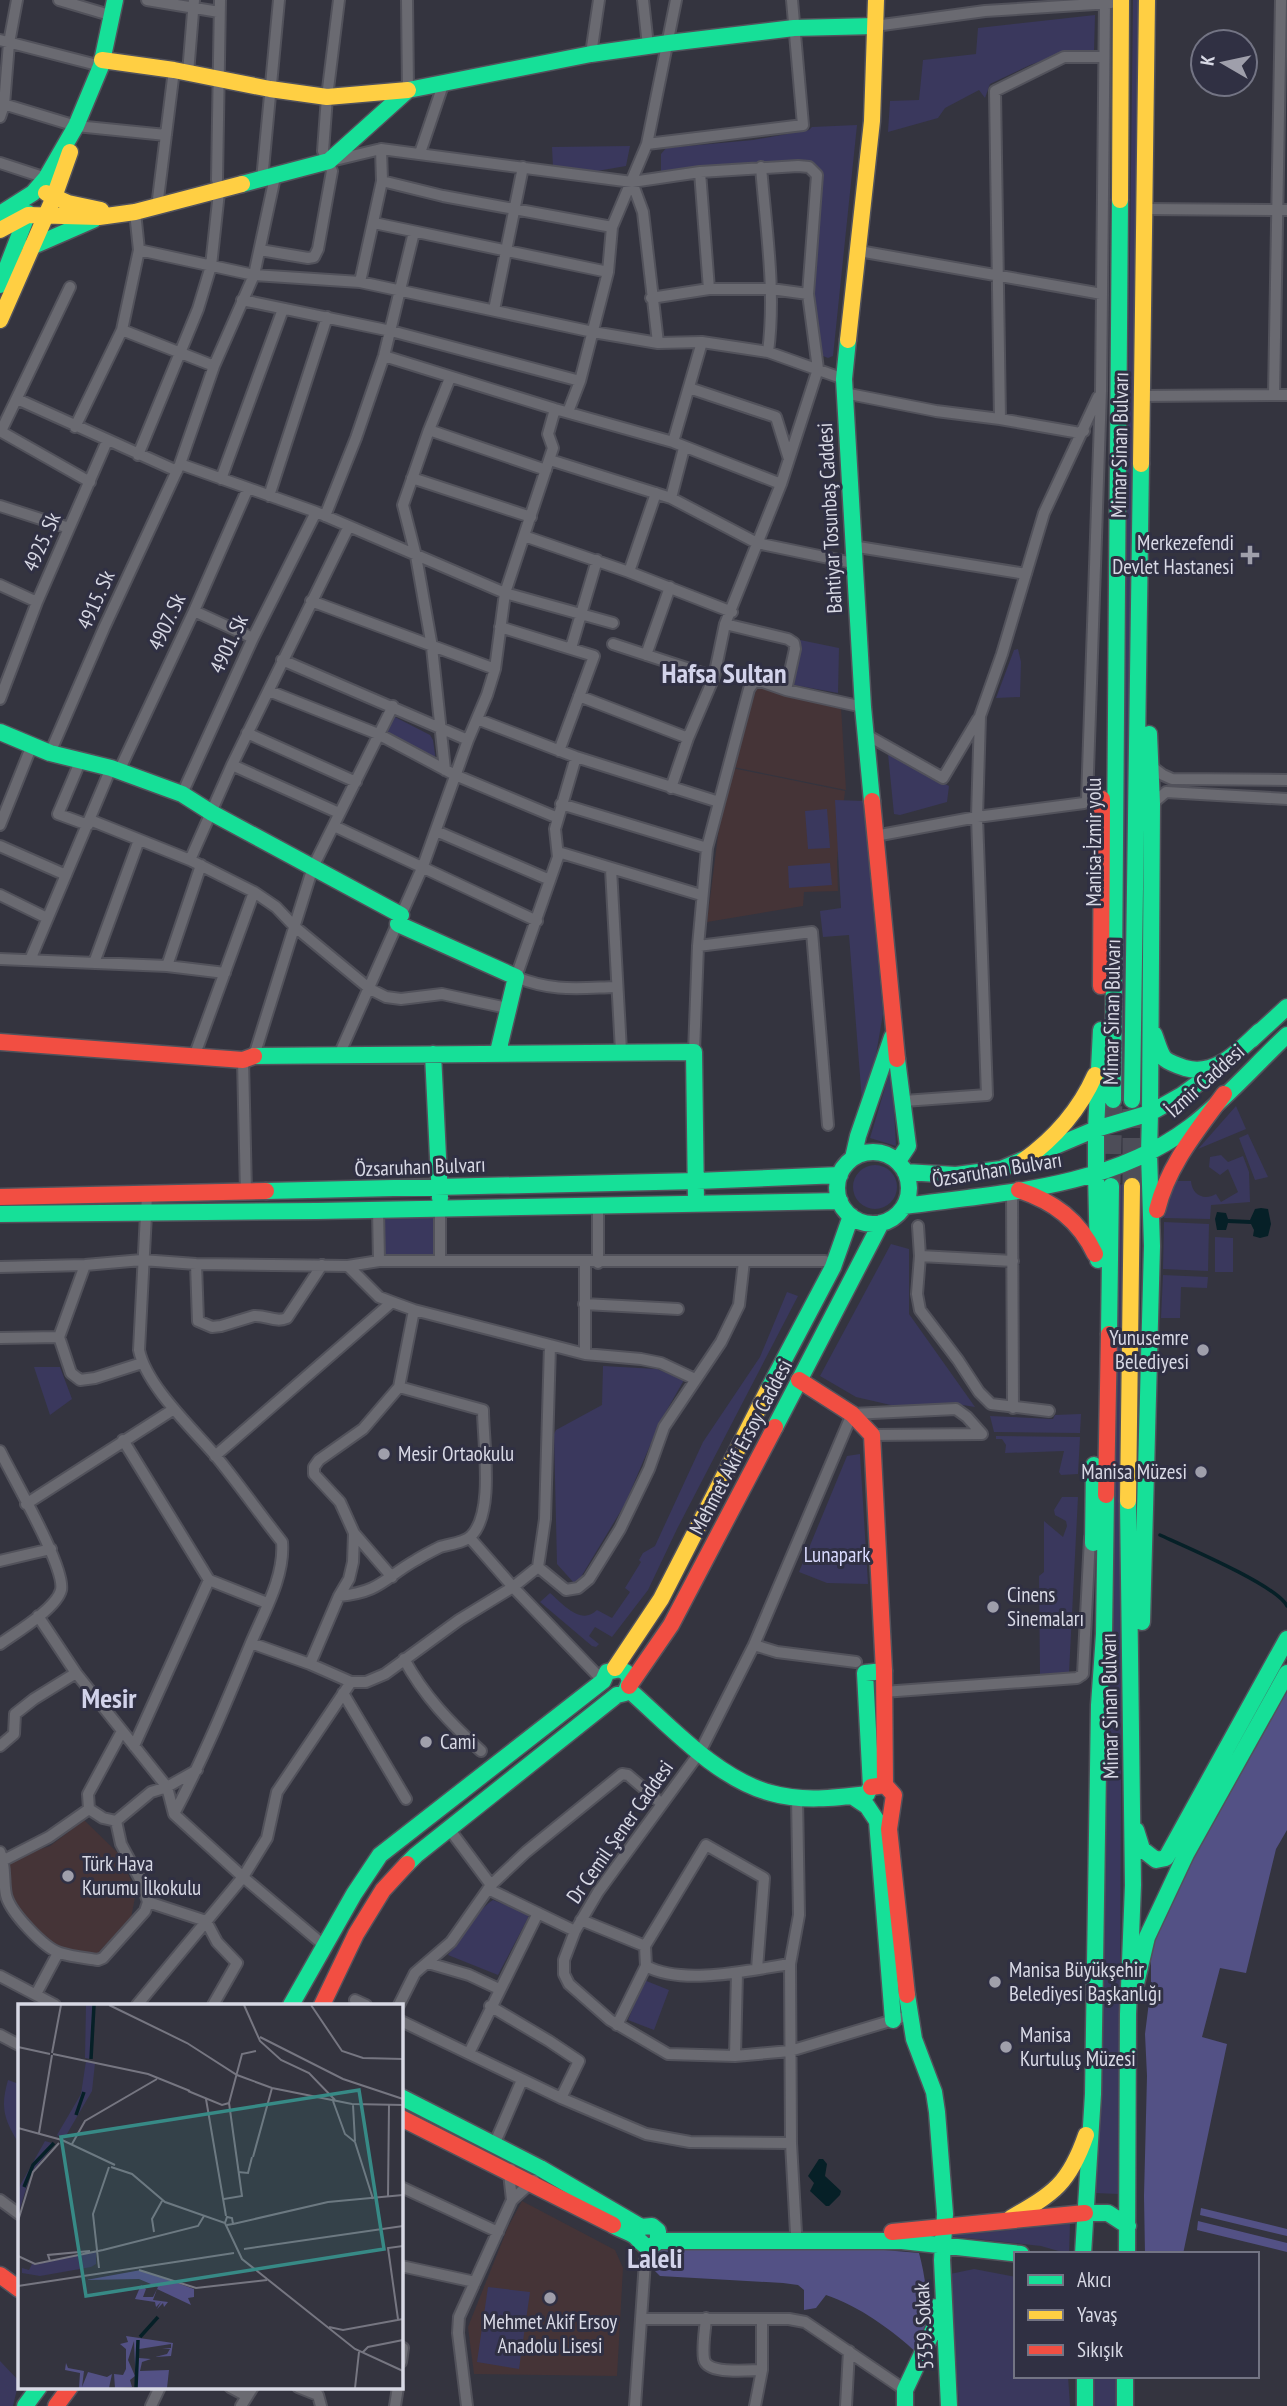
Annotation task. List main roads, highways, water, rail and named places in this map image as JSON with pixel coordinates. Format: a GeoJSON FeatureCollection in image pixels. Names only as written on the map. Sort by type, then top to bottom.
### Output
{"type":"FeatureCollection","features":[{"type":"Feature","properties":{"kind":"main road","name":"Bahtiyar Tosunbaş Caddesi"},"geometry":{"type":"LineString","coordinates":[[876,0],[872,121],[844,386],[865,734],[893,1034],[908,1146],[902,1167]]}},
{"type":"Feature","properties":{"kind":"main road","name":"Mimar Sinan Bulvarı"},"geometry":{"type":"LineString","coordinates":[[1132,1100],[1147,0]]}},
{"type":"Feature","properties":{"kind":"main road","name":"Mimar Sinan Bulvarı"},"geometry":{"type":"LineString","coordinates":[[1113,1],[1116,584]]}},
{"type":"Feature","properties":{"kind":"main road"},"geometry":{"type":"LineString","coordinates":[[0,214],[33,193],[46,178],[76,126],[102,63],[114,8]]}},
{"type":"Feature","properties":{"kind":"main road"},"geometry":{"type":"LineString","coordinates":[[102,63],[181,71],[270,89],[327,97],[408,90],[592,54],[668,43],[794,28],[875,26]]}},
{"type":"Feature","properties":{"kind":"main road"},"geometry":{"type":"LineString","coordinates":[[0,230],[28,215],[99,218],[130,213],[218,186],[269,178],[329,161],[408,90]]}},
{"type":"Feature","properties":{"kind":"main road"},"geometry":{"type":"LineString","coordinates":[[0,320],[54,197],[75,139],[76,126]]}},
{"type":"Feature","properties":{"kind":"main road"},"geometry":{"type":"LineString","coordinates":[[33,193],[46,193],[86,208],[130,213]]}},
{"type":"Feature","properties":{"kind":"main road"},"geometry":{"type":"LineString","coordinates":[[0,285],[28,215],[33,193]]}},
{"type":"Feature","properties":{"kind":"main road"},"geometry":{"type":"LineString","coordinates":[[31,247],[99,218]]}},
{"type":"Feature","properties":{"kind":"main road"},"geometry":{"type":"LineString","coordinates":[[1133,1759],[1141,1659],[1152,1246],[1149,1153],[1152,804],[1140,572]]}},
{"type":"Feature","properties":{"kind":"main road"},"geometry":{"type":"LineString","coordinates":[[1099,1705],[1092,1507],[1096,1435],[1098,1264],[1096,1129],[1106,1101],[1101,1043],[1102,802],[1116,584]]}},
{"type":"Feature","properties":{"kind":"main road","name":"Manisa-İzmir yolu"},"geometry":{"type":"LineString","coordinates":[[1106,1101],[1116,584]]}},
{"type":"Feature","properties":{"kind":"main road"},"geometry":{"type":"LineString","coordinates":[[0,732],[50,753],[115,769],[182,794],[313,867],[399,919],[516,977],[498,1052]]}},
{"type":"Feature","properties":{"kind":"main road","name":"İzmir Caddesi"},"geometry":{"type":"LineString","coordinates":[[1151,1105],[1211,1076],[1287,1007]]}},
{"type":"Feature","properties":{"kind":"main road"},"geometry":{"type":"LineString","coordinates":[[1151,1023],[1164,1058],[1189,1071],[1203,1072],[1217,1067],[1260,1031]]}},
{"type":"Feature","properties":{"kind":"main road","name":"Bahtiyar Tosunbaş Caddesi"},"geometry":{"type":"LineString","coordinates":[[853,1158],[893,1034]]}},
{"type":"Feature","properties":{"kind":"main road","name":"İzmir Caddesi"},"geometry":{"type":"LineString","coordinates":[[1096,1173],[1149,1153],[1189,1127],[1287,1035]]}},
{"type":"Feature","properties":{"kind":"main road"},"geometry":{"type":"LineString","coordinates":[[0,1042],[194,1057],[248,1058],[498,1052],[694,1052],[696,1202]]}},
{"type":"Feature","properties":{"kind":"main road"},"geometry":{"type":"LineString","coordinates":[[1023,1161],[1055,1136],[1077,1108],[1097,1069],[1101,1043]]}},
{"type":"Feature","properties":{"kind":"main road"},"geometry":{"type":"LineString","coordinates":[[433,1054],[440,1207]]}},
{"type":"Feature","properties":{"kind":"main road"},"geometry":{"type":"LineString","coordinates":[[1152,1246],[1160,1191],[1189,1142],[1224,1094]]}},
{"type":"Feature","properties":{"kind":"main road"},"geometry":{"type":"LineString","coordinates":[[1106,1101],[1102,1106],[1151,1105]]}},
{"type":"Feature","properties":{"kind":"main road","name":"Özsaruhan Bulvarı"},"geometry":{"type":"LineString","coordinates":[[902,1167],[956,1175],[1001,1169],[1151,1105]]}},
{"type":"Feature","properties":{"kind":"main road"},"geometry":{"type":"LineString","coordinates":[[873,1152],[883,1153],[902,1167],[909,1188],[904,1206],[890,1219],[881,1223],[870,1223],[851,1216],[840,1201],[838,1183],[840,1175],[853,1158],[873,1152]]}},
{"type":"Feature","properties":{"kind":"main road","name":"Özsaruhan Bulvarı"},"geometry":{"type":"LineString","coordinates":[[904,1206],[1015,1191],[1096,1173]]}},
{"type":"Feature","properties":{"kind":"main road","name":"Özsaruhan Bulvarı"},"geometry":{"type":"LineString","coordinates":[[0,1214],[246,1193],[840,1175]]}},
{"type":"Feature","properties":{"kind":"main road","name":"Mimar Sinan Bulvarı"},"geometry":{"type":"LineString","coordinates":[[1085,2213],[1092,2116],[1111,1186]]}},
{"type":"Feature","properties":{"kind":"main road","name":"Mimar Sinan Bulvarı"},"geometry":{"type":"LineString","coordinates":[[1128,2225],[1128,2014],[1133,1885],[1128,1532],[1132,1186]]}},
{"type":"Feature","properties":{"kind":"main road"},"geometry":{"type":"LineString","coordinates":[[1015,1191],[1056,1205],[1072,1219],[1085,1234],[1098,1264]]}},
{"type":"Feature","properties":{"kind":"main road","name":"Özsaruhan Bulvarı"},"geometry":{"type":"LineString","coordinates":[[0,1197],[377,1209],[840,1201]]}},
{"type":"Feature","properties":{"kind":"main road","name":"Mehmet Akif Ersoy Caddesi"},"geometry":{"type":"LineString","coordinates":[[292,2004],[354,1894],[380,1855],[610,1673],[661,1599],[833,1267],[851,1216]]}},
{"type":"Feature","properties":{"kind":"main road","name":"Mehmet Akif Ersoy Caddesi"},"geometry":{"type":"LineString","coordinates":[[322,2004],[356,1934],[383,1891],[416,1855],[625,1690],[671,1625],[881,1223]]}},
{"type":"Feature","properties":{"kind":"main road"},"geometry":{"type":"LineString","coordinates":[[799,1380],[852,1414],[872,1435],[884,1671],[869,1797],[881,1814],[892,1808]]}},
{"type":"Feature","properties":{"kind":"main road"},"geometry":{"type":"LineString","coordinates":[[1132,1819],[1142,1849],[1156,1860],[1166,1858],[1287,1639]]}},
{"type":"Feature","properties":{"kind":"main road"},"geometry":{"type":"LineString","coordinates":[[884,1671],[865,1674],[869,1797],[877,1821],[893,2020]]}},
{"type":"Feature","properties":{"kind":"main road"},"geometry":{"type":"LineString","coordinates":[[625,1690],[627,1673],[610,1673],[608,1693],[625,1690],[700,1752],[759,1790],[797,1797],[869,1797],[894,1794],[889,1829],[909,2017],[914,2039],[934,2092],[945,2227]]}},
{"type":"Feature","properties":{"kind":"main road"},"geometry":{"type":"LineString","coordinates":[[1128,2014],[1147,1937],[1186,1854],[1287,1673]]}},
{"type":"Feature","properties":{"kind":"main road"},"geometry":{"type":"LineString","coordinates":[[402,2098],[540,2168],[648,2237],[903,2232],[975,2249],[1014,2262]]}},
{"type":"Feature","properties":{"kind":"main road"},"geometry":{"type":"LineString","coordinates":[[1005,2222],[1053,2194],[1070,2177],[1092,2116]]}},
{"type":"Feature","properties":{"kind":"main road"},"geometry":{"type":"LineString","coordinates":[[402,2119],[509,2173],[648,2237],[902,2241],[933,2239],[945,2227],[1110,2211],[1128,2225],[1127,2252]]}},
{"type":"Feature","properties":{"kind":"main road"},"geometry":{"type":"LineString","coordinates":[[1083,2252],[1085,2213]]}},
{"type":"Feature","properties":{"kind":"main road"},"geometry":{"type":"LineString","coordinates":[[905,2398],[936,2323],[933,2239]]}},
{"type":"Feature","properties":{"kind":"main road","name":"5359. Sokak"},"geometry":{"type":"LineString","coordinates":[[933,2239],[942,2260],[949,2406]]}},
{"type":"Feature","properties":{"kind":"main road"},"geometry":{"type":"LineString","coordinates":[[975,2249],[1014,2253]]}},
{"type":"Feature","properties":{"kind":"main road"},"geometry":{"type":"LineString","coordinates":[[0,2275],[18,2288]]}},
{"type":"Feature","properties":{"kind":"main road"},"geometry":{"type":"LineString","coordinates":[[1085,2378],[1085,2406]]}},
{"type":"Feature","properties":{"kind":"main road"},"geometry":{"type":"LineString","coordinates":[[1125,2378],[1125,2406]]}},
{"type":"Feature","properties":{"kind":"main road"},"geometry":{"type":"LineString","coordinates":[[25,2406],[38,2388]]}},
{"type":"Feature","properties":{"kind":"main road"},"geometry":{"type":"LineString","coordinates":[[56,2406],[68,2388]]}},
{"type":"Feature","properties":{"kind":"water"},"geometry":{"type":"Polygon","coordinates":[[[1255,1209],[1268,1209],[1271,1224],[1268,1236],[1253,1236],[1251,1224],[1228,1223],[1226,1230],[1217,1230],[1217,1212],[1226,1213],[1228,1219],[1250,1220],[1255,1209]]]}},
{"type":"Feature","properties":{"kind":"water"},"geometry":{"type":"Polygon","coordinates":[[[819,2159],[823,2159],[827,2164],[825,2176],[841,2191],[829,2206],[810,2191],[814,2183],[808,2176],[819,2159]]]}},
{"type":"Feature","properties":{"kind":"waterway"},"geometry":{"type":"LineString","coordinates":[[1160,1535],[1267,1588],[1287,1606]]}},
{"type":"Feature","properties":{"kind":"tunnel"},"geometry":{"type":"LineString","coordinates":[[1111,1183],[1113,1100]]}},
{"type":"Feature","properties":{"kind":"tunnel"},"geometry":{"type":"LineString","coordinates":[[1132,1103],[1132,1186]]}},
{"type":"Feature","properties":{"kind":"place","name":"Merkezefendi Devlet Hastanesi"},"geometry":{"type":"Point","coordinates":[1250,555]}},
{"type":"Feature","properties":{"kind":"place","name":"Yunusemre Belediyesi"},"geometry":{"type":"Point","coordinates":[1203,1350]}},
{"type":"Feature","properties":{"kind":"place","name":"Mesir Ortaokulu"},"geometry":{"type":"Point","coordinates":[384,1454]}},
{"type":"Feature","properties":{"kind":"place","name":"Manisa Müzesi"},"geometry":{"type":"Point","coordinates":[1201,1472]}},
{"type":"Feature","properties":{"kind":"place","name":"Cinens Sinemaları"},"geometry":{"type":"Point","coordinates":[993,1607]}},
{"type":"Feature","properties":{"kind":"place","name":"Cami"},"geometry":{"type":"Point","coordinates":[426,1742]}},
{"type":"Feature","properties":{"kind":"place","name":"Türk Hava Kurumu İlkokulu"},"geometry":{"type":"Point","coordinates":[68,1876]}},
{"type":"Feature","properties":{"kind":"place","name":"Manisa Büyükşehir Belediyesi Başkanlığı"},"geometry":{"type":"Point","coordinates":[995,1982]}},
{"type":"Feature","properties":{"kind":"place","name":"Manisa Kurtuluş Müzesi"},"geometry":{"type":"Point","coordinates":[1006,2047]}},
{"type":"Feature","properties":{"kind":"place","name":"Mehmet Akif Ersoy Anadolu Lisesi"},"geometry":{"type":"Point","coordinates":[550,2298]}},
{"type":"Feature","properties":{"kind":"district","name":"Hafsa Sultan"},"geometry":{"type":"Point","coordinates":[724,673]}},
{"type":"Feature","properties":{"kind":"district","name":"Mesir"},"geometry":{"type":"Point","coordinates":[109,1698]}},
{"type":"Feature","properties":{"kind":"district","name":"Laleli"},"geometry":{"type":"Point","coordinates":[655,2258]}},
{"type":"Feature","properties":{"kind":"park label","name":"Lunapark"},"geometry":{"type":"Point","coordinates":[837,1555]}}]}
